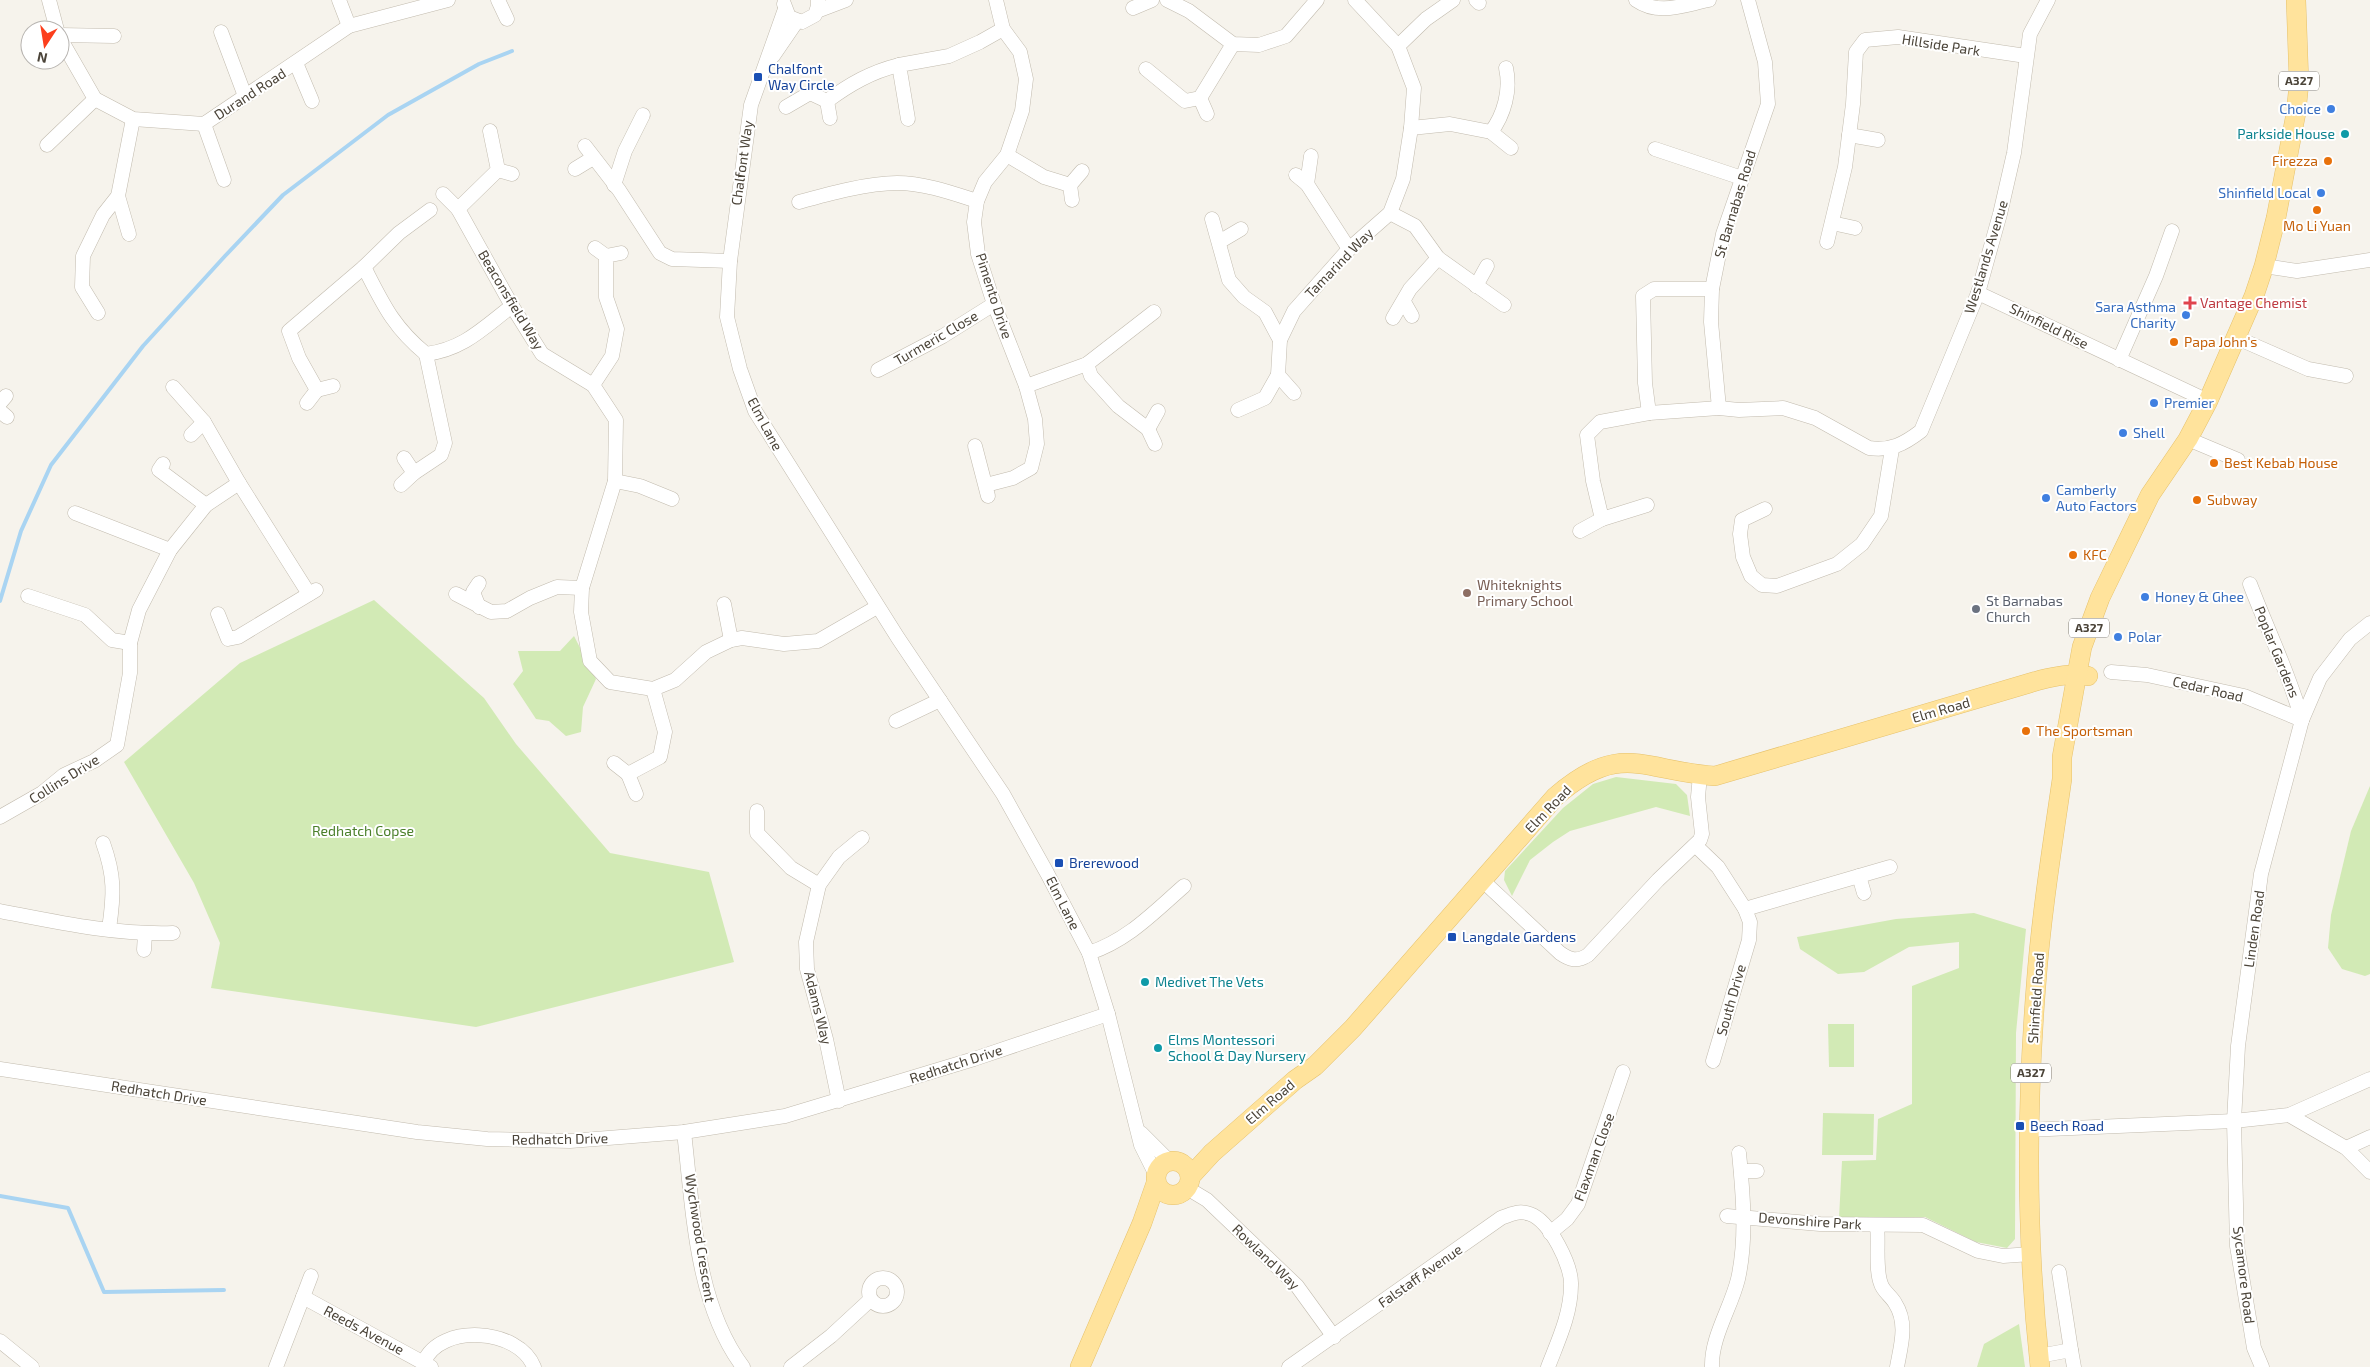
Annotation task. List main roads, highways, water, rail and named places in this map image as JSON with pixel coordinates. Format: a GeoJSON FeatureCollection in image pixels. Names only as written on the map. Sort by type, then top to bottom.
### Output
{"type":"FeatureCollection","features":[{"type":"Feature","properties":{"kind":"main road","name":"Shinfield Road"},"geometry":{"type":"LineString","coordinates":[[2039,1362],[2032,1254],[2028,1130],[2036,985],[2062,779],[2062,757],[2082,675],[2082,647],[2107,585],[2150,495],[2188,439],[2208,401],[2254,296],[2264,266],[2276,218],[2296,113],[2299,83],[2296,0]]}},
{"type":"Feature","properties":{"kind":"main road","name":"Elm Road"},"geometry":{"type":"LineString","coordinates":[[1142,1223],[1180,1177],[1212,1153],[1295,1080],[1315,1066],[1334,1047],[1483,881],[1555,797],[1569,785],[1595,769],[1614,763],[1641,762],[1700,775],[1715,776],[2040,680],[2082,675]]}},
{"type":"Feature","properties":{"kind":"main road"},"geometry":{"type":"LineString","coordinates":[[1160,1166],[1180,1177],[1162,1192],[1156,1179],[1160,1166]]}},
{"type":"Feature","properties":{"kind":"main road","name":"Elm Road"},"geometry":{"type":"LineString","coordinates":[[1080,1367],[1142,1223],[1156,1179]]}},
{"type":"Feature","properties":{"kind":"waterway"},"geometry":{"type":"LineString","coordinates":[[0,601],[21,531],[51,465],[143,346],[225,256],[283,195],[388,115],[479,64],[512,51]]}},
{"type":"Feature","properties":{"kind":"waterway"},"geometry":{"type":"LineString","coordinates":[[0,1196],[68,1208],[104,1292],[224,1290]]}},
{"type":"Feature","properties":{"kind":"place","name":"Chalfont Way Circle"},"geometry":{"type":"Point","coordinates":[758,77]}},
{"type":"Feature","properties":{"kind":"place","name":"Choice"},"geometry":{"type":"Point","coordinates":[2331,109]}},
{"type":"Feature","properties":{"kind":"place","name":"Parkside House"},"geometry":{"type":"Point","coordinates":[2345,134]}},
{"type":"Feature","properties":{"kind":"place","name":"Firezza"},"geometry":{"type":"Point","coordinates":[2328,161]}},
{"type":"Feature","properties":{"kind":"place","name":"Shinfield Local"},"geometry":{"type":"Point","coordinates":[2321,193]}},
{"type":"Feature","properties":{"kind":"place","name":"Mo Li Yuan"},"geometry":{"type":"Point","coordinates":[2317,210]}},
{"type":"Feature","properties":{"kind":"place","name":"Vantage Chemist"},"geometry":{"type":"Point","coordinates":[2190,303]}},
{"type":"Feature","properties":{"kind":"place","name":"Sara Asthma Charity"},"geometry":{"type":"Point","coordinates":[2186,315]}},
{"type":"Feature","properties":{"kind":"place","name":"Papa John's"},"geometry":{"type":"Point","coordinates":[2174,342]}},
{"type":"Feature","properties":{"kind":"place","name":"Premier"},"geometry":{"type":"Point","coordinates":[2154,403]}},
{"type":"Feature","properties":{"kind":"place","name":"Shell"},"geometry":{"type":"Point","coordinates":[2123,433]}},
{"type":"Feature","properties":{"kind":"place","name":"Best Kebab House"},"geometry":{"type":"Point","coordinates":[2214,463]}},
{"type":"Feature","properties":{"kind":"place","name":"Camberly Auto Factors"},"geometry":{"type":"Point","coordinates":[2046,498]}},
{"type":"Feature","properties":{"kind":"place","name":"Subway"},"geometry":{"type":"Point","coordinates":[2197,500]}},
{"type":"Feature","properties":{"kind":"place","name":"KFC"},"geometry":{"type":"Point","coordinates":[2073,555]}},
{"type":"Feature","properties":{"kind":"place","name":"Whiteknights Primary School"},"geometry":{"type":"Point","coordinates":[1467,593]}},
{"type":"Feature","properties":{"kind":"place","name":"Honey & Ghee"},"geometry":{"type":"Point","coordinates":[2145,597]}},
{"type":"Feature","properties":{"kind":"place","name":"St Barnabas Church"},"geometry":{"type":"Point","coordinates":[1976,609]}},
{"type":"Feature","properties":{"kind":"place","name":"Polar"},"geometry":{"type":"Point","coordinates":[2118,637]}},
{"type":"Feature","properties":{"kind":"place","name":"The Sportsman"},"geometry":{"type":"Point","coordinates":[2026,731]}},
{"type":"Feature","properties":{"kind":"place","name":"Brerewood"},"geometry":{"type":"Point","coordinates":[1059,863]}},
{"type":"Feature","properties":{"kind":"place","name":"Langdale Gardens"},"geometry":{"type":"Point","coordinates":[1452,937]}},
{"type":"Feature","properties":{"kind":"place","name":"Medivet The Vets"},"geometry":{"type":"Point","coordinates":[1145,982]}},
{"type":"Feature","properties":{"kind":"place","name":"Elms Montessori School & Day Nursery"},"geometry":{"type":"Point","coordinates":[1158,1048]}},
{"type":"Feature","properties":{"kind":"place","name":"Beech Road"},"geometry":{"type":"Point","coordinates":[2020,1126]}},
{"type":"Feature","properties":{"kind":"park label","name":"Redhatch Copse"},"geometry":{"type":"Point","coordinates":[363,831]}}]}
